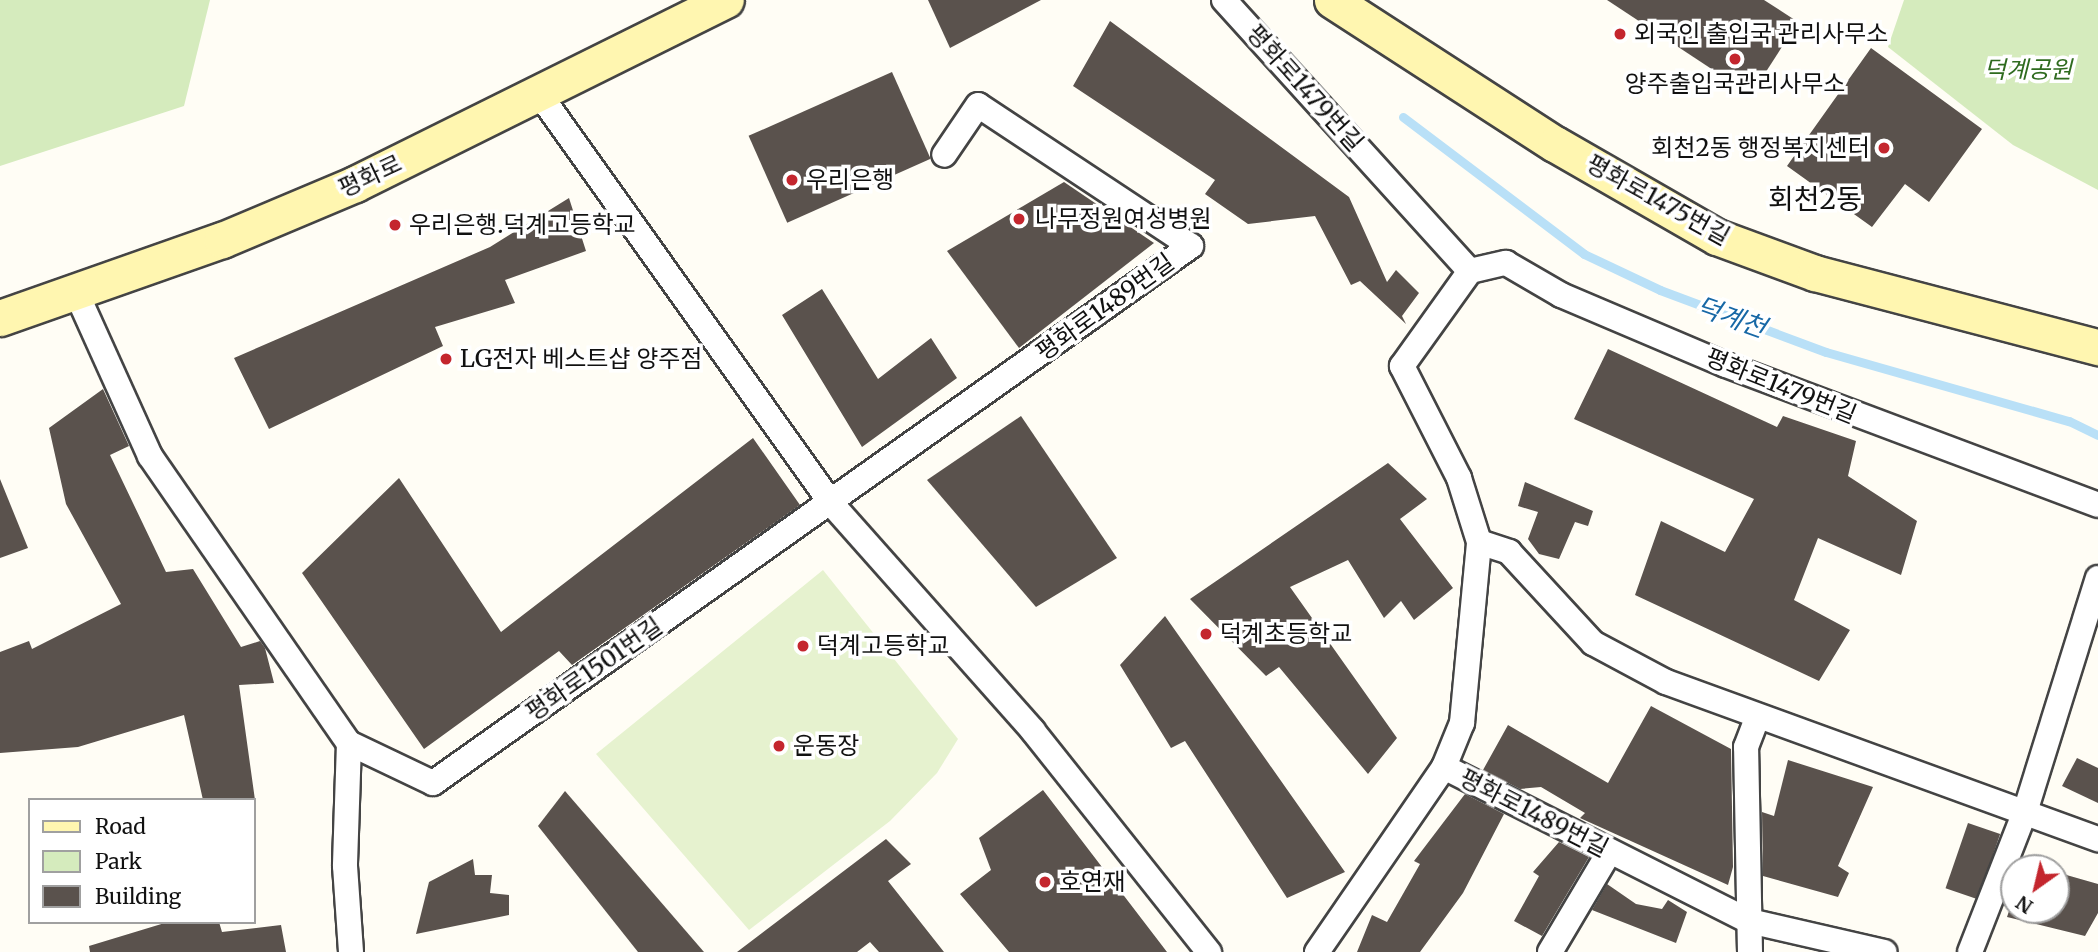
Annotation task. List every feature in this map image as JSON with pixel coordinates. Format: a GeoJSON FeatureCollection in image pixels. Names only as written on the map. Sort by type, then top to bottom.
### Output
{"type":"FeatureCollection","features":[{"type":"Feature","properties":{"kind":"street","name":"평화로"},"geometry":{"type":"LineString","coordinates":[[0,318],[76,292],[331,194],[540,95],[726,0]]}},
{"type":"Feature","properties":{"kind":"street","name":"평화로1479번길"},"geometry":{"type":"LineString","coordinates":[[1224,0],[1470,271],[1506,263],[1561,295],[1726,365],[2098,505]]}},
{"type":"Feature","properties":{"kind":"street","name":"평화로1475번길"},"geometry":{"type":"LineString","coordinates":[[1332,0],[1555,144],[1717,237],[1827,276],[2098,346]]}},
{"type":"Feature","properties":{"kind":"street"},"geometry":{"type":"LineString","coordinates":[[540,95],[830,502],[1033,731],[1209,952]]}},
{"type":"Feature","properties":{"kind":"street","name":"평화로1489번길"},"geometry":{"type":"LineString","coordinates":[[830,502],[1191,246],[978,105],[944,155]]}},
{"type":"Feature","properties":{"kind":"street"},"geometry":{"type":"LineString","coordinates":[[1444,768],[1462,723],[1479,542],[1459,478],[1402,366],[1470,271]]}},
{"type":"Feature","properties":{"kind":"street","name":"평화로1501번길"},"geometry":{"type":"LineString","coordinates":[[76,292],[150,456],[349,743],[433,783],[830,502]]}},
{"type":"Feature","properties":{"kind":"street"},"geometry":{"type":"LineString","coordinates":[[1479,542],[1509,552],[1593,643],[1666,682],[1756,718],[2098,839]]}},
{"type":"Feature","properties":{"kind":"street"},"geometry":{"type":"LineString","coordinates":[[1970,952],[2025,812],[2098,578]]}},
{"type":"Feature","properties":{"kind":"street"},"geometry":{"type":"LineString","coordinates":[[1750,952],[1746,747],[1756,718]]}},
{"type":"Feature","properties":{"kind":"street"},"geometry":{"type":"LineString","coordinates":[[349,743],[345,866],[351,952]]}},
{"type":"Feature","properties":{"kind":"street","name":"평화로1489번길"},"geometry":{"type":"LineString","coordinates":[[1317,952],[1444,768],[1749,921],[1884,952]]}},
{"type":"Feature","properties":{"kind":"street"},"geometry":{"type":"LineString","coordinates":[[1550,952],[1610,851]]}},
{"type":"Feature","properties":{"kind":"green space"},"geometry":{"type":"Polygon","coordinates":[[[0,0],[210,0],[184,106],[0,166],[0,0]]]}},
{"type":"Feature","properties":{"kind":"green space","name":"덕계공원"},"geometry":{"type":"Polygon","coordinates":[[[1904,0],[2098,0],[2098,190],[2013,145],[1888,47],[1904,0]]]}},
{"type":"Feature","properties":{"kind":"green space","name":"운동장"},"geometry":{"type":"Polygon","coordinates":[[[823,570],[958,739],[937,773],[890,821],[749,930],[596,754],[823,570]]]}},
{"type":"Feature","properties":{"kind":"building"},"geometry":{"type":"Polygon","coordinates":[[[928,0],[1041,0],[950,48],[928,0]]]}},
{"type":"Feature","properties":{"kind":"building","name":"양주출입국관리사무소"},"geometry":{"type":"Polygon","coordinates":[[[1607,0],[1764,0],[1798,22],[1751,95],[1607,0]]]}},
{"type":"Feature","properties":{"kind":"building"},"geometry":{"type":"Polygon","coordinates":[[[1110,21],[1349,197],[1387,282],[1396,270],[1419,293],[1402,316],[1406,324],[1360,281],[1351,285],[1315,216],[1248,224],[1205,194],[1215,180],[1073,86],[1110,21]]]}},
{"type":"Feature","properties":{"kind":"building","name":"회천2동 행정복지센터"},"geometry":{"type":"Polygon","coordinates":[[[1871,48],[1982,129],[1929,202],[1905,184],[1872,227],[1787,166],[1871,48]]]}},
{"type":"Feature","properties":{"kind":"building"},"geometry":{"type":"Polygon","coordinates":[[[892,72],[931,159],[787,223],[749,136],[892,72]]]}},
{"type":"Feature","properties":{"kind":"building"},"geometry":{"type":"Polygon","coordinates":[[[1064,182],[1154,243],[1019,348],[947,251],[1064,182]]]}},
{"type":"Feature","properties":{"kind":"building"},"geometry":{"type":"Polygon","coordinates":[[[569,198],[586,251],[505,280],[515,303],[435,327],[443,346],[269,429],[234,358],[490,247],[569,198]]]}},
{"type":"Feature","properties":{"kind":"building"},"geometry":{"type":"Polygon","coordinates":[[[822,289],[878,379],[931,338],[957,378],[862,447],[782,315],[822,289]]]}},
{"type":"Feature","properties":{"kind":"building"},"geometry":{"type":"Polygon","coordinates":[[[1608,349],[1777,427],[1783,416],[1856,441],[1848,476],[1917,521],[1901,575],[1818,538],[1794,600],[1850,630],[1819,681],[1635,595],[1661,521],[1725,552],[1754,499],[1574,419],[1608,349]]]}},
{"type":"Feature","properties":{"kind":"building"},"geometry":{"type":"Polygon","coordinates":[[[103,389],[129,446],[110,455],[166,572],[193,569],[241,647],[260,641],[265,648],[274,683],[239,685],[255,798],[203,798],[184,715],[78,747],[0,753],[0,652],[29,641],[32,649],[121,604],[66,504],[49,428],[103,389]]]}},
{"type":"Feature","properties":{"kind":"building"},"geometry":{"type":"Polygon","coordinates":[[[1021,416],[1117,558],[1036,607],[927,480],[1021,416]]]}},
{"type":"Feature","properties":{"kind":"building"},"geometry":{"type":"Polygon","coordinates":[[[753,438],[800,505],[572,665],[559,651],[424,749],[302,573],[399,478],[501,632],[753,438]]]}},
{"type":"Feature","properties":{"kind":"building"},"geometry":{"type":"Polygon","coordinates":[[[1388,463],[1427,499],[1400,519],[1453,588],[1414,620],[1401,601],[1384,618],[1348,560],[1290,587],[1397,738],[1368,774],[1279,667],[1266,676],[1190,599],[1388,463]]]}},
{"type":"Feature","properties":{"kind":"building"},"geometry":{"type":"Polygon","coordinates":[[[0,479],[28,548],[0,558],[0,479]]]}},
{"type":"Feature","properties":{"kind":"building"},"geometry":{"type":"Polygon","coordinates":[[[1525,482],[1593,511],[1588,526],[1575,522],[1559,559],[1539,554],[1528,539],[1538,512],[1518,506],[1525,482]]]}},
{"type":"Feature","properties":{"kind":"building"},"geometry":{"type":"Polygon","coordinates":[[[1165,616],[1345,872],[1287,898],[1185,741],[1171,748],[1120,665],[1165,616]]]}},
{"type":"Feature","properties":{"kind":"building"},"geometry":{"type":"Polygon","coordinates":[[[1651,706],[1731,749],[1733,867],[1728,885],[1580,818],[1585,813],[1541,787],[1520,789],[1483,770],[1508,725],[1608,783],[1651,706]]]}},
{"type":"Feature","properties":{"kind":"building"},"geometry":{"type":"Polygon","coordinates":[[[2077,758],[2098,768],[2098,803],[2062,786],[2077,758]]]}},
{"type":"Feature","properties":{"kind":"building"},"geometry":{"type":"Polygon","coordinates":[[[1788,760],[1873,787],[1838,866],[1849,873],[1838,897],[1763,876],[1762,812],[1774,816],[1788,760]]]}},
{"type":"Feature","properties":{"kind":"building","name":"호연재"},"geometry":{"type":"Polygon","coordinates":[[[1043,790],[1167,952],[1009,952],[960,894],[991,870],[979,838],[1043,790]]]}},
{"type":"Feature","properties":{"kind":"building"},"geometry":{"type":"Polygon","coordinates":[[[565,791],[704,952],[638,952],[538,826],[565,791]]]}},
{"type":"Feature","properties":{"kind":"building"},"geometry":{"type":"Polygon","coordinates":[[[1465,794],[1504,814],[1463,893],[1420,952],[1357,952],[1372,915],[1387,922],[1420,864],[1414,861],[1465,794]]]}},
{"type":"Feature","properties":{"kind":"building"},"geometry":{"type":"Polygon","coordinates":[[[1968,823],[2000,834],[1978,899],[1946,888],[1968,823]]]}},
{"type":"Feature","properties":{"kind":"building"},"geometry":{"type":"Polygon","coordinates":[[[886,839],[911,864],[888,881],[944,952],[879,952],[870,942],[857,952],[737,952],[886,839]]]}},
{"type":"Feature","properties":{"kind":"building"},"geometry":{"type":"Polygon","coordinates":[[[1559,842],[1589,857],[1542,936],[1514,921],[1539,876],[1533,872],[1559,842]]]}},
{"type":"Feature","properties":{"kind":"building"},"geometry":{"type":"Polygon","coordinates":[[[473,859],[475,875],[492,875],[490,893],[509,895],[509,915],[416,934],[429,882],[473,859]]]}},
{"type":"Feature","properties":{"kind":"building"},"geometry":{"type":"Polygon","coordinates":[[[2070,876],[2098,884],[2098,913],[2085,936],[2036,924],[2070,924],[2070,876]]]}},
{"type":"Feature","properties":{"kind":"building"},"geometry":{"type":"Polygon","coordinates":[[[1607,884],[1636,904],[1662,909],[1668,900],[1687,912],[1676,943],[1592,910],[1607,884]]]}},
{"type":"Feature","properties":{"kind":"building"},"geometry":{"type":"Polygon","coordinates":[[[161,924],[220,924],[222,932],[281,925],[286,952],[90,952],[89,946],[161,924]]]}},
{"type":"Feature","properties":{"kind":"waterway","name":"덕계천"},"geometry":{"type":"LineString","coordinates":[[1403,117],[1584,254],[1660,290],[1826,352],[2069,421],[2098,435]]}},
{"type":"Feature","properties":{"kind":"place","name":"외국인 출입국 관리사무소"},"geometry":{"type":"Point","coordinates":[1620,34]}},
{"type":"Feature","properties":{"kind":"place","name":"양주출입국관리사무소"},"geometry":{"type":"Point","coordinates":[1735,59]}},
{"type":"Feature","properties":{"kind":"place","name":"회천2동 행정복지센터"},"geometry":{"type":"Point","coordinates":[1884,148]}},
{"type":"Feature","properties":{"kind":"place","name":"우리은행"},"geometry":{"type":"Point","coordinates":[792,180]}},
{"type":"Feature","properties":{"kind":"place","name":"나무정원여성병원"},"geometry":{"type":"Point","coordinates":[1019,219]}},
{"type":"Feature","properties":{"kind":"place","name":"우리은행.덕계고등학교"},"geometry":{"type":"Point","coordinates":[395,225]}},
{"type":"Feature","properties":{"kind":"place","name":"LG전자 베스트샵 양주점"},"geometry":{"type":"Point","coordinates":[446,359]}},
{"type":"Feature","properties":{"kind":"place","name":"덕계초등학교"},"geometry":{"type":"Point","coordinates":[1206,634]}},
{"type":"Feature","properties":{"kind":"place","name":"덕계고등학교"},"geometry":{"type":"Point","coordinates":[803,646]}},
{"type":"Feature","properties":{"kind":"place","name":"운동장"},"geometry":{"type":"Point","coordinates":[779,746]}},
{"type":"Feature","properties":{"kind":"place","name":"호연재"},"geometry":{"type":"Point","coordinates":[1045,882]}},
{"type":"Feature","properties":{"kind":"district","name":"회천2동"},"geometry":{"type":"Point","coordinates":[1815,199]}}]}
